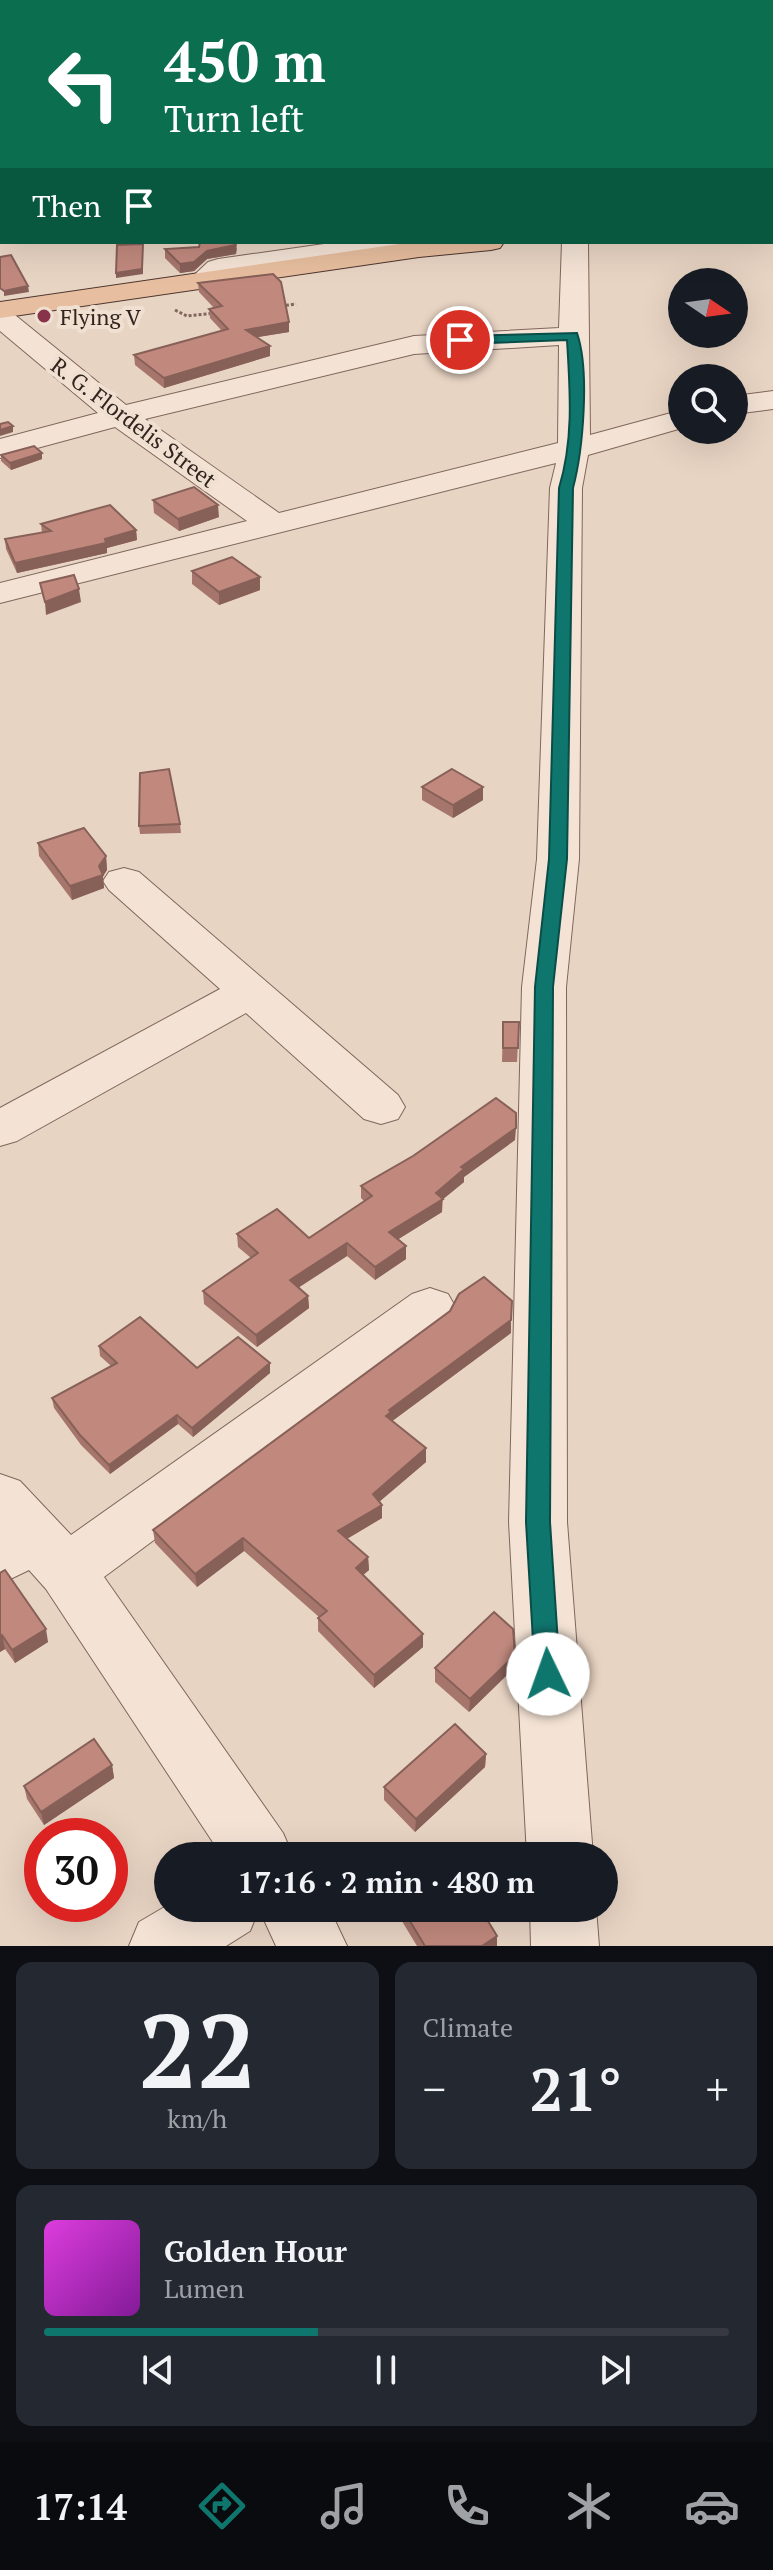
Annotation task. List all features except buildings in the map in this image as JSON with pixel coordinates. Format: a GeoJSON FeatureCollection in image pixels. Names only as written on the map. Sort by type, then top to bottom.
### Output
{"type":"FeatureCollection","features":[{"type":"Feature","properties":{"kind":"main road"},"geometry":{"type":"LineString","coordinates":[[0,310],[476,244]]}},
{"type":"Feature","properties":{"kind":"street"},"geometry":{"type":"LineString","coordinates":[[206,280],[217,268],[227,265],[381,244]]}},
{"type":"Feature","properties":{"kind":"street"},"geometry":{"type":"LineString","coordinates":[[559,1842],[538,1522],[543,1018],[558,859],[566,488],[578,411],[573,336],[575,244]]}},
{"type":"Feature","properties":{"kind":"street","name":"R. G. Flordelis Street"},"geometry":{"type":"LineString","coordinates":[[0,317],[120,416],[271,523]]}},
{"type":"Feature","properties":{"kind":"street"},"geometry":{"type":"LineString","coordinates":[[0,449],[120,416],[414,345],[573,336]]}},
{"type":"Feature","properties":{"kind":"street"},"geometry":{"type":"LineString","coordinates":[[748,403],[773,400]]}},
{"type":"Feature","properties":{"kind":"street"},"geometry":{"type":"LineString","coordinates":[[0,593],[668,423]]}},
{"type":"Feature","properties":{"kind":"street"},"geometry":{"type":"LineString","coordinates":[[124,881],[381,1107]]}},
{"type":"Feature","properties":{"kind":"street"},"geometry":{"type":"LineString","coordinates":[[0,1129],[251,991]]}},
{"type":"Feature","properties":{"kind":"street"},"geometry":{"type":"LineString","coordinates":[[250,1842],[25,1540],[430,1308]]}},
{"type":"Feature","properties":{"kind":"street"},"geometry":{"type":"LineString","coordinates":[[163,1946],[203,1922]]}},
{"type":"Feature","properties":{"kind":"street"},"geometry":{"type":"LineString","coordinates":[[300,1922],[313,1946]]}},
{"type":"Feature","properties":{"kind":"street"},"geometry":{"type":"LineString","coordinates":[[564,1922],[565,1946]]}},
{"type":"Feature","properties":{"kind":"path"},"geometry":{"type":"LineString","coordinates":[[151,288],[165,305],[187,316],[218,313]]}},
{"type":"Feature","properties":{"kind":"path"},"geometry":{"type":"LineString","coordinates":[[281,306],[296,304]]}},
{"type":"Feature","properties":{"kind":"place","name":"Flying V"},"geometry":{"type":"Point","coordinates":[44,316]}},
{"type":"Feature","properties":{"kind":"route"},"geometry":{"type":"LineString","coordinates":[[460,340],[573,336],[578,411],[572,466],[566,488],[558,859],[544,987],[538,1522],[548,1674]]}}]}
